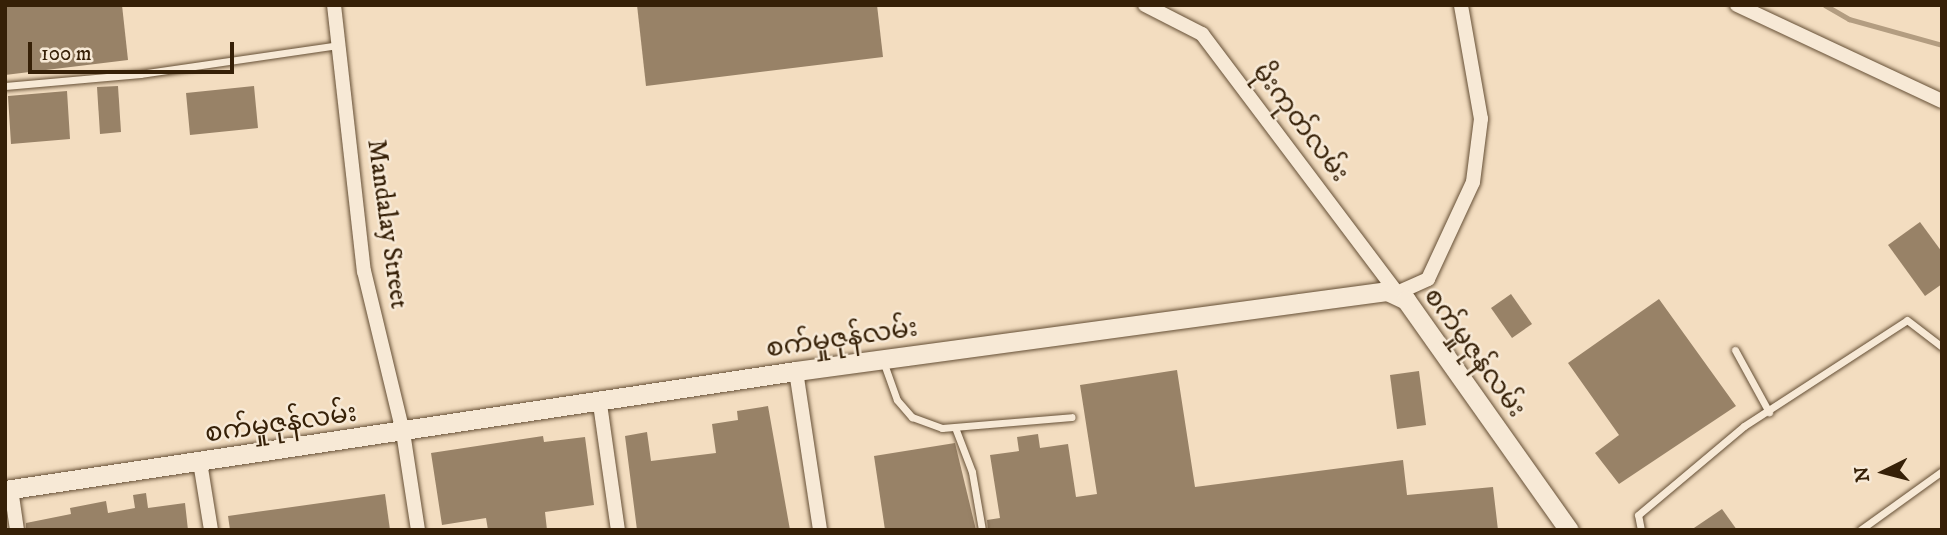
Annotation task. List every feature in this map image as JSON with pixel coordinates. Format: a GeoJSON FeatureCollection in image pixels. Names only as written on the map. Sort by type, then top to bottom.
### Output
{"type":"FeatureCollection","features":[{"type":"Feature","properties":{"kind":"street","name":"Mandalay Street"},"geometry":{"type":"LineString","coordinates":[[334,5],[364,271],[403,432],[418,530]]}},
{"type":"Feature","properties":{"kind":"street","name":"မိုးကုတ်လမ်း"},"geometry":{"type":"LineString","coordinates":[[1145,5],[1202,34],[1397,292]]}},
{"type":"Feature","properties":{"kind":"street"},"geometry":{"type":"LineString","coordinates":[[1397,292],[1428,279],[1473,182],[1480,119],[1461,5]]}},
{"type":"Feature","properties":{"kind":"street"},"geometry":{"type":"LineString","coordinates":[[1737,5],[1942,101]]}},
{"type":"Feature","properties":{"kind":"street","name":"စက်မှုဇုန်လမ်း"},"geometry":{"type":"LineString","coordinates":[[8,489],[600,404],[796,371],[1374,292],[1397,292],[1569,530]]}},
{"type":"Feature","properties":{"kind":"street"},"geometry":{"type":"LineString","coordinates":[[796,371],[820,530]]}},
{"type":"Feature","properties":{"kind":"street"},"geometry":{"type":"LineString","coordinates":[[600,404],[618,530]]}},
{"type":"Feature","properties":{"kind":"street"},"geometry":{"type":"LineString","coordinates":[[200,462],[211,530]]}},
{"type":"Feature","properties":{"kind":"street"},"geometry":{"type":"LineString","coordinates":[[8,489],[17,530]]}},
{"type":"Feature","properties":{"kind":"lane"},"geometry":{"type":"LineString","coordinates":[[5,86],[140,74],[339,45]]}},
{"type":"Feature","properties":{"kind":"lane"},"geometry":{"type":"LineString","coordinates":[[1641,530],[1638,515],[1744,426],[1907,320],[1942,348]]}},
{"type":"Feature","properties":{"kind":"lane"},"geometry":{"type":"LineString","coordinates":[[1735,350],[1769,412]]}},
{"type":"Feature","properties":{"kind":"lane"},"geometry":{"type":"LineString","coordinates":[[883,359],[897,400],[912,417],[956,430],[1072,416]]}},
{"type":"Feature","properties":{"kind":"lane"},"geometry":{"type":"LineString","coordinates":[[956,430],[972,472],[982,530]]}},
{"type":"Feature","properties":{"kind":"lane"},"geometry":{"type":"LineString","coordinates":[[1860,530],[1942,471]]}},
{"type":"Feature","properties":{"kind":"building"},"geometry":{"type":"Polygon","coordinates":[[[5,5],[122,5],[128,60],[5,75],[5,5]]]}},
{"type":"Feature","properties":{"kind":"building"},"geometry":{"type":"Polygon","coordinates":[[[637,5],[877,5],[883,57],[646,86],[637,5]]]}},
{"type":"Feature","properties":{"kind":"building"},"geometry":{"type":"Polygon","coordinates":[[[118,86],[121,132],[100,134],[97,87],[118,86]]]}},
{"type":"Feature","properties":{"kind":"building"},"geometry":{"type":"Polygon","coordinates":[[[254,86],[258,128],[190,135],[186,93],[254,86]]]}},
{"type":"Feature","properties":{"kind":"building"},"geometry":{"type":"Polygon","coordinates":[[[67,91],[70,139],[11,144],[8,96],[67,91]]]}},
{"type":"Feature","properties":{"kind":"building"},"geometry":{"type":"Polygon","coordinates":[[[1920,222],[1942,252],[1942,284],[1925,296],[1888,245],[1920,222]]]}},
{"type":"Feature","properties":{"kind":"building"},"geometry":{"type":"Polygon","coordinates":[[[1511,294],[1532,324],[1512,338],[1491,308],[1511,294]]]}},
{"type":"Feature","properties":{"kind":"building"},"geometry":{"type":"Polygon","coordinates":[[[1659,299],[1736,406],[1619,484],[1595,453],[1619,435],[1568,363],[1659,299]]]}},
{"type":"Feature","properties":{"kind":"building"},"geometry":{"type":"Polygon","coordinates":[[[1177,370],[1195,487],[1403,460],[1407,495],[1493,487],[1498,530],[988,530],[987,520],[1000,518],[990,455],[1019,451],[1017,437],[1038,434],[1040,448],[1068,444],[1076,497],[1097,494],[1080,385],[1177,370]]]}},
{"type":"Feature","properties":{"kind":"building"},"geometry":{"type":"Polygon","coordinates":[[[1419,371],[1426,425],[1397,429],[1390,375],[1419,371]]]}},
{"type":"Feature","properties":{"kind":"building"},"geometry":{"type":"Polygon","coordinates":[[[768,406],[790,530],[637,530],[625,436],[647,432],[651,461],[716,453],[712,424],[738,420],[737,411],[768,406]]]}},
{"type":"Feature","properties":{"kind":"building"},"geometry":{"type":"Polygon","coordinates":[[[543,436],[544,442],[585,437],[594,505],[545,512],[547,530],[488,530],[486,518],[442,525],[431,453],[543,436]]]}},
{"type":"Feature","properties":{"kind":"building"},"geometry":{"type":"Polygon","coordinates":[[[955,443],[976,530],[885,530],[874,456],[955,443]]]}},
{"type":"Feature","properties":{"kind":"building"},"geometry":{"type":"Polygon","coordinates":[[[146,493],[148,508],[185,503],[188,530],[26,530],[26,523],[71,514],[70,508],[106,501],[108,513],[135,508],[133,495],[146,493]]]}},
{"type":"Feature","properties":{"kind":"building"},"geometry":{"type":"Polygon","coordinates":[[[385,494],[390,530],[230,530],[228,516],[385,494]]]}},
{"type":"Feature","properties":{"kind":"building"},"geometry":{"type":"Polygon","coordinates":[[[1722,509],[1737,530],[1691,530],[1722,509]]]}},
{"type":"Feature","properties":{"kind":"waterway"},"geometry":{"type":"LineString","coordinates":[[1825,5],[1849,19],[1942,45]]}}]}
